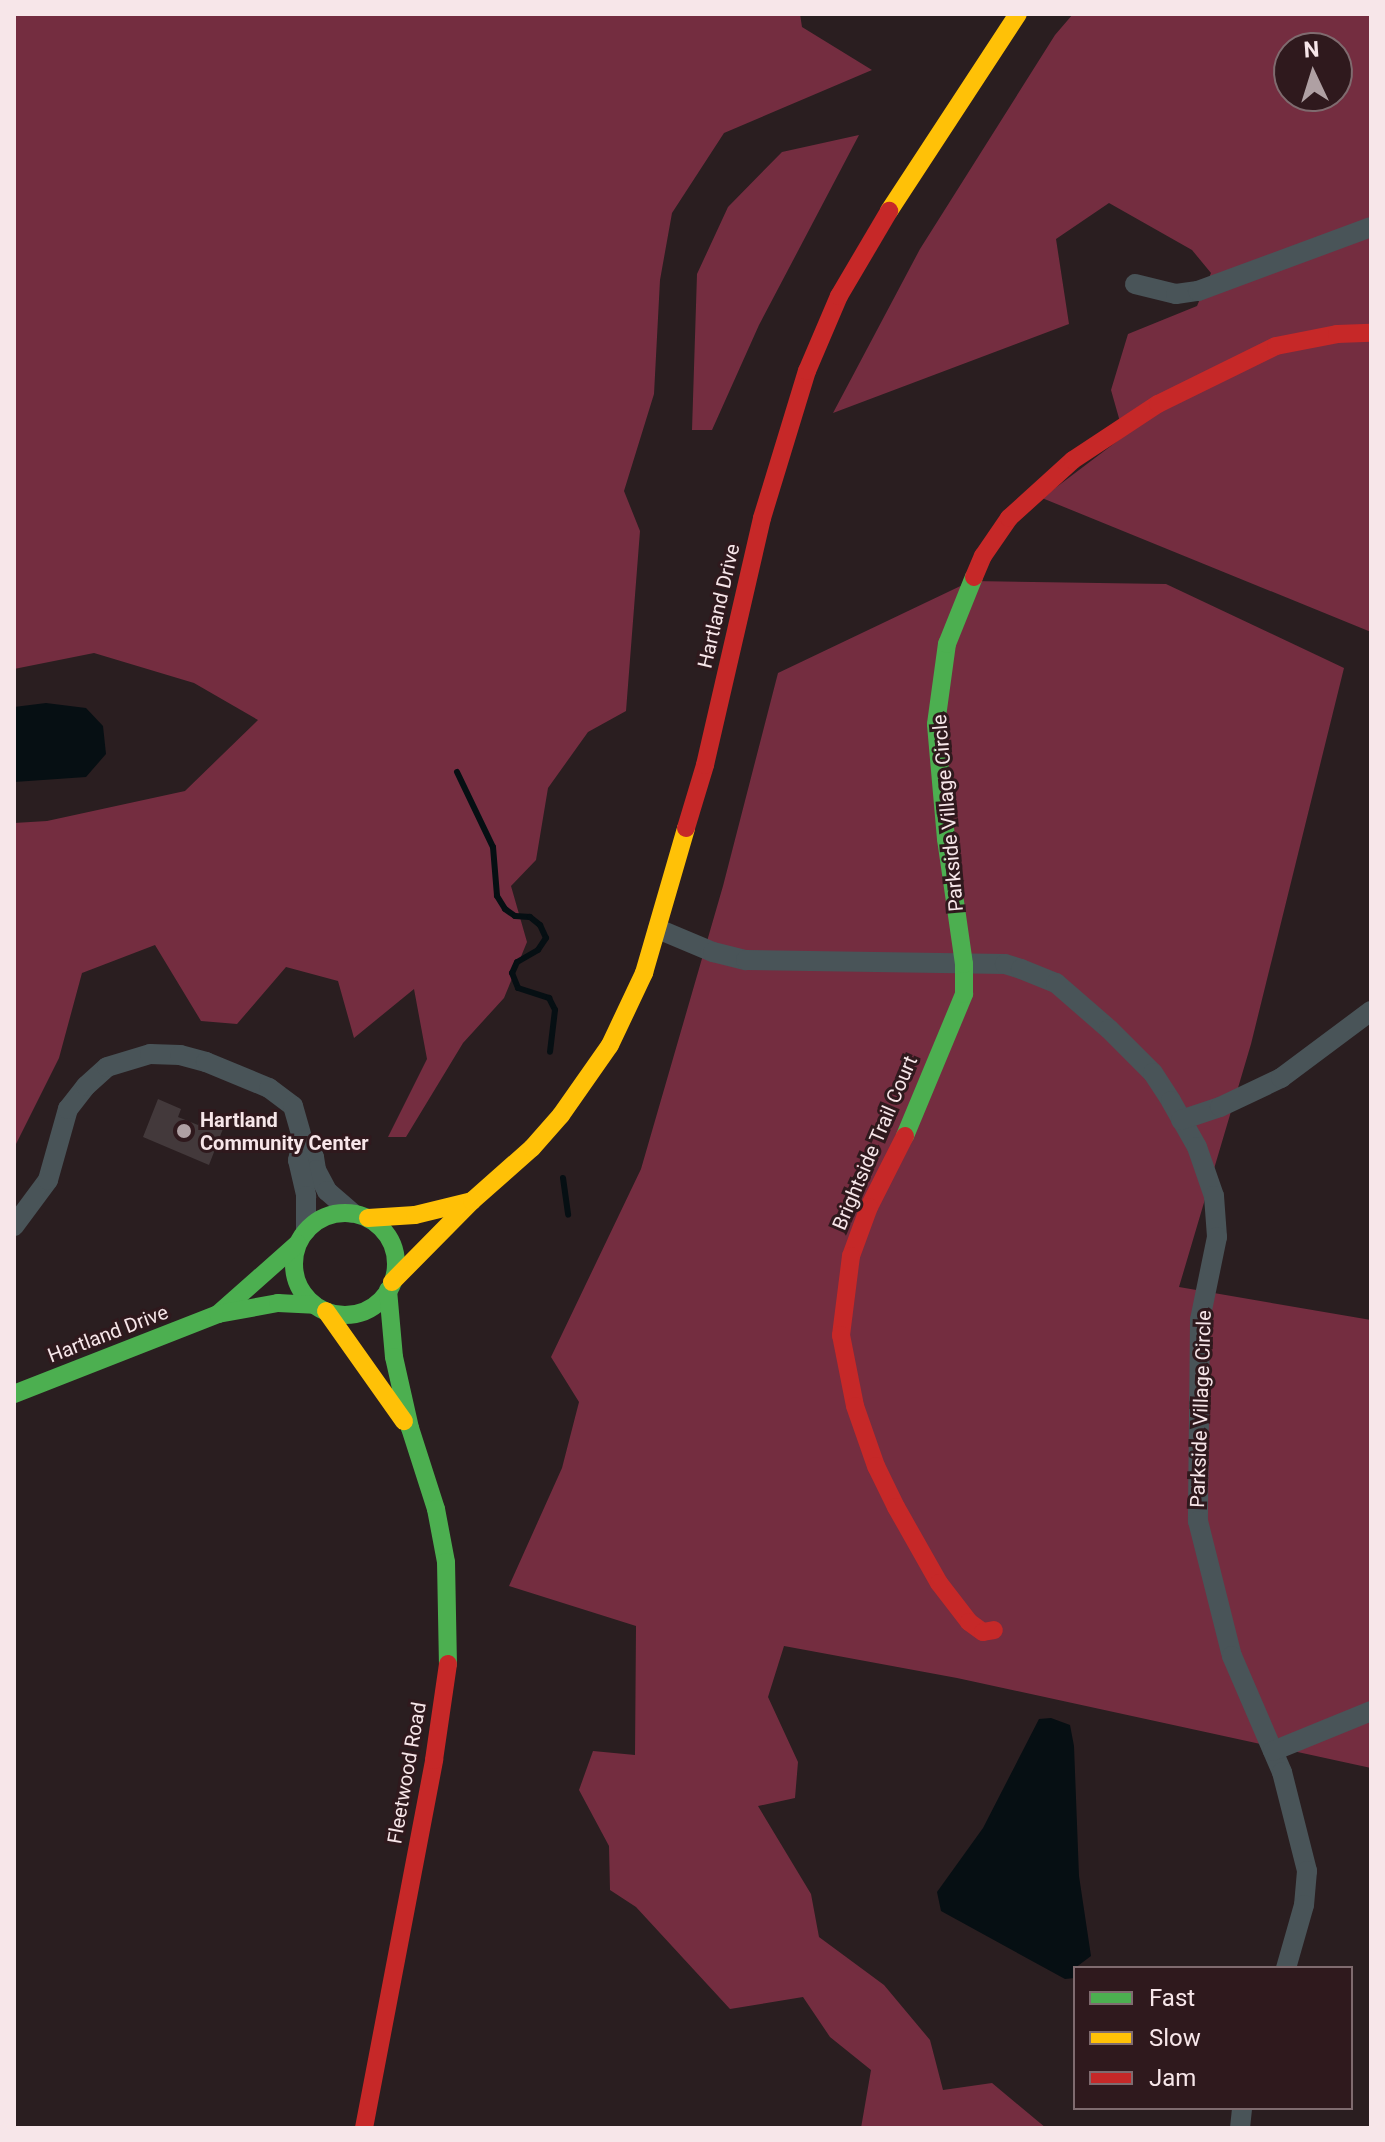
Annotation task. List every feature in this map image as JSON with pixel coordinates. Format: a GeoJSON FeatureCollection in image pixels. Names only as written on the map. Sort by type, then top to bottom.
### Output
{"type":"FeatureCollection","features":[{"type":"Feature","properties":{"kind":"main road","name":"Hartland Drive"},"geometry":{"type":"LineString","coordinates":[[14,1394],[218,1314],[278,1303],[346,1315],[363,1311],[472,1201],[532,1148],[589,1078],[631,1004],[658,929],[705,765],[762,518],[807,371],[839,296],[888,212],[1018,14]]}},
{"type":"Feature","properties":{"kind":"main road","name":"Parkside Village Circle"},"geometry":{"type":"LineString","coordinates":[[964,964],[946,839],[936,724],[947,644],[983,556],[1009,518],[1033,494],[1073,460],[1158,404],[1276,346],[1337,334],[1371,333]]}},
{"type":"Feature","properties":{"kind":"main road","name":"Brightside Trail Court"},"geometry":{"type":"LineString","coordinates":[[964,964],[964,994],[898,1153],[869,1207],[851,1256],[843,1298],[841,1335],[855,1406],[876,1466],[896,1507],[939,1583],[969,1622],[983,1632],[994,1630]]}},
{"type":"Feature","properties":{"kind":"main road","name":"Hartland Drive"},"geometry":{"type":"LineString","coordinates":[[218,1314],[327,1216],[415,1215],[472,1201]]}},
{"type":"Feature","properties":{"kind":"main road"},"geometry":{"type":"LineString","coordinates":[[360,1216],[382,1228],[391,1242],[396,1258],[390,1286]]}},
{"type":"Feature","properties":{"kind":"main road"},"geometry":{"type":"LineString","coordinates":[[302,1237],[295,1277],[320,1308]]}},
{"type":"Feature","properties":{"kind":"main road","name":"Fleetwood Road"},"geometry":{"type":"LineString","coordinates":[[364,2128],[434,1760],[450,1646],[443,1549],[436,1509],[410,1428],[394,1357],[390,1286]]}},
{"type":"Feature","properties":{"kind":"main road","name":"Fleetwood Road"},"geometry":{"type":"LineString","coordinates":[[320,1308],[410,1428]]}},
{"type":"Feature","properties":{"kind":"street"},"geometry":{"type":"LineString","coordinates":[[1135,284],[1176,294],[1198,291],[1371,227]]}},
{"type":"Feature","properties":{"kind":"street","name":"Parkside Village Circle"},"geometry":{"type":"LineString","coordinates":[[658,929],[713,952],[746,960],[1005,964],[1056,983],[1153,1073],[1197,1147],[1214,1196],[1217,1237],[1200,1320],[1198,1521],[1232,1656],[1273,1751],[1302,1842],[1307,1871],[1304,1905],[1287,1966]]}},
{"type":"Feature","properties":{"kind":"street"},"geometry":{"type":"LineString","coordinates":[[1181,1120],[1220,1107],[1281,1078],[1371,1011]]}},
{"type":"Feature","properties":{"kind":"street"},"geometry":{"type":"LineString","coordinates":[[14,1226],[48,1180],[68,1109],[107,1067],[127,1058],[180,1055],[269,1088],[293,1106],[303,1140],[314,1157],[316,1170],[327,1191],[360,1216]]}},
{"type":"Feature","properties":{"kind":"street"},"geometry":{"type":"LineString","coordinates":[[302,1237],[306,1196],[298,1160],[303,1140]]}},
{"type":"Feature","properties":{"kind":"street"},"geometry":{"type":"LineString","coordinates":[[1273,1751],[1371,1711]]}},
{"type":"Feature","properties":{"kind":"shaded area"},"geometry":{"type":"Polygon","coordinates":[[[14,14],[800,14],[802,27],[872,70],[724,133],[672,213],[660,280],[654,394],[624,491],[640,531],[626,711],[588,732],[548,788],[536,860],[511,886],[527,942],[504,998],[463,1043],[406,1137],[388,1137],[427,1059],[414,989],[354,1038],[338,981],[286,967],[237,1024],[201,1021],[155,945],[82,973],[59,1058],[14,1148],[14,823],[47,821],[185,791],[258,720],[194,683],[94,653],[14,669],[14,14]]]}},
{"type":"Feature","properties":{"kind":"shaded area"},"geometry":{"type":"Polygon","coordinates":[[[1073,14],[1371,14],[1371,632],[1042,498],[1124,436],[1111,390],[1128,334],[1197,306],[1211,273],[1192,250],[1109,203],[1056,239],[1069,324],[833,413],[920,249],[1055,35],[1073,14]]]}},
{"type":"Feature","properties":{"kind":"shaded area"},"geometry":{"type":"Polygon","coordinates":[[[859,135],[759,325],[712,430],[692,430],[697,274],[728,207],[782,152],[859,135]]]}},
{"type":"Feature","properties":{"kind":"shaded area"},"geometry":{"type":"Polygon","coordinates":[[[971,581],[1166,584],[1344,668],[1251,1044],[1179,1287],[1371,1320],[1371,1768],[957,1678],[784,1646],[768,1697],[798,1762],[795,1798],[758,1806],[811,1894],[819,1937],[884,1985],[930,2040],[943,2090],[992,2083],[1046,2128],[861,2128],[871,2070],[830,2037],[803,1997],[730,2009],[636,1907],[610,1890],[609,1846],[579,1790],[593,1751],[635,1755],[636,1626],[509,1586],[562,1468],[579,1402],[551,1357],[641,1169],[723,886],[778,673],[971,581]]]}},
{"type":"Feature","properties":{"kind":"shaded area"},"geometry":{"type":"Polygon","coordinates":[[[46,703],[86,708],[103,726],[106,754],[86,777],[14,782],[14,707],[46,703]]]}},
{"type":"Feature","properties":{"kind":"shaded area"},"geometry":{"type":"Polygon","coordinates":[[[1051,1718],[1070,1725],[1074,1746],[1079,1876],[1091,1956],[1073,1966],[1073,1978],[1065,1979],[941,1911],[937,1892],[983,1828],[1039,1719],[1051,1718]]]}},
{"type":"Feature","properties":{"kind":"building","name":"Hartland Community Center"},"geometry":{"type":"Polygon","coordinates":[[[158,1099],[181,1109],[178,1117],[198,1125],[201,1117],[224,1126],[209,1165],[143,1137],[158,1099]]]}},
{"type":"Feature","properties":{"kind":"waterway"},"geometry":{"type":"LineString","coordinates":[[457,772],[493,847],[497,896],[505,909],[515,916],[530,917],[540,925],[546,938],[538,950],[517,962],[512,973],[518,988],[549,998],[555,1010],[550,1052]]}},
{"type":"Feature","properties":{"kind":"waterway"},"geometry":{"type":"LineString","coordinates":[[563,1178],[568,1215]]}},
{"type":"Feature","properties":{"kind":"traffic: fast"},"geometry":{"type":"LineString","coordinates":[[905,1136],[964,994],[964,964],[946,839],[936,724],[947,644],[974,577]]}},
{"type":"Feature","properties":{"kind":"traffic: fast"},"geometry":{"type":"LineString","coordinates":[[345,1213],[364,1217],[381,1228],[392,1245],[396,1264],[392,1283],[381,1300],[364,1311],[345,1315],[326,1311],[309,1300],[298,1283],[294,1264],[298,1245],[309,1228],[326,1217],[345,1213]]}},
{"type":"Feature","properties":{"kind":"traffic: fast"},"geometry":{"type":"LineString","coordinates":[[218,1314],[297,1244]]}},
{"type":"Feature","properties":{"kind":"traffic: fast"},"geometry":{"type":"LineString","coordinates":[[388,1290],[394,1357],[410,1428],[436,1509],[446,1562],[448,1664]]}},
{"type":"Feature","properties":{"kind":"traffic: fast"},"geometry":{"type":"LineString","coordinates":[[14,1394],[218,1314],[278,1303],[314,1305]]}},
{"type":"Feature","properties":{"kind":"traffic: slow"},"geometry":{"type":"LineString","coordinates":[[889,211],[1018,14]]}},
{"type":"Feature","properties":{"kind":"traffic: slow"},"geometry":{"type":"LineString","coordinates":[[392,1282],[472,1201],[532,1148],[561,1115],[610,1045],[644,973],[686,828]]}},
{"type":"Feature","properties":{"kind":"traffic: slow"},"geometry":{"type":"LineString","coordinates":[[368,1218],[415,1215],[472,1201]]}},
{"type":"Feature","properties":{"kind":"traffic: slow"},"geometry":{"type":"LineString","coordinates":[[326,1311],[404,1421]]}},
{"type":"Feature","properties":{"kind":"traffic: jam"},"geometry":{"type":"LineString","coordinates":[[686,828],[705,765],[762,518],[807,371],[839,296],[889,211]]}},
{"type":"Feature","properties":{"kind":"traffic: jam"},"geometry":{"type":"LineString","coordinates":[[974,577],[983,556],[1009,518],[1073,460],[1158,404],[1276,346],[1337,334],[1371,333]]}},
{"type":"Feature","properties":{"kind":"traffic: jam"},"geometry":{"type":"LineString","coordinates":[[905,1136],[869,1207],[851,1256],[841,1335],[855,1406],[876,1466],[896,1507],[939,1583],[969,1622],[983,1632],[994,1630]]}},
{"type":"Feature","properties":{"kind":"traffic: jam"},"geometry":{"type":"LineString","coordinates":[[364,2128],[434,1760],[448,1664]]}},
{"type":"Feature","properties":{"kind":"place","name":"Hartland Community Center"},"geometry":{"type":"Point","coordinates":[184,1131]}}]}
